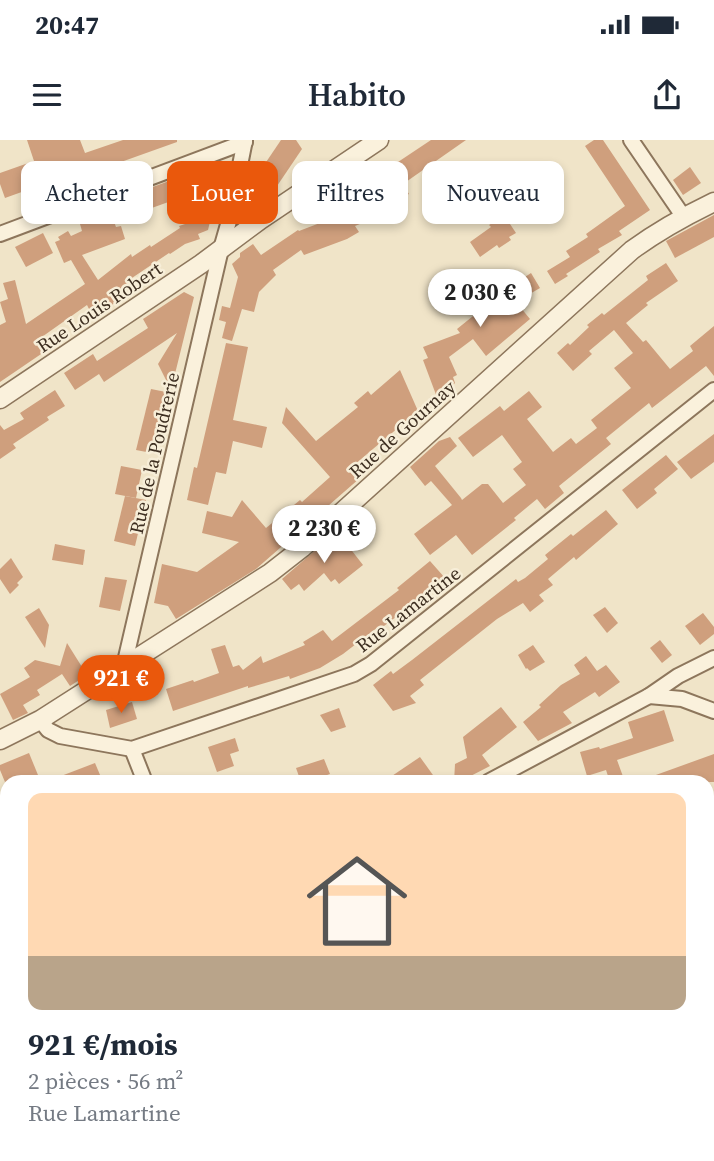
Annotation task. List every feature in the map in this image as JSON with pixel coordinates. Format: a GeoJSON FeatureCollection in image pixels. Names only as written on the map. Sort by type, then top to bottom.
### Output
{"type":"FeatureCollection","features":[{"type":"Feature","properties":{"kind":"street","name":"Rue Louis Robert"},"geometry":{"type":"LineString","coordinates":[[0,399],[379,140]]}},
{"type":"Feature","properties":{"kind":"street"},"geometry":{"type":"LineString","coordinates":[[631,140],[683,216]]}},
{"type":"Feature","properties":{"kind":"street","name":"Rue de la Poudrerie"},"geometry":{"type":"LineString","coordinates":[[124,666],[229,221],[245,141]]}},
{"type":"Feature","properties":{"kind":"street"},"geometry":{"type":"LineString","coordinates":[[0,234],[245,141]]}},
{"type":"Feature","properties":{"kind":"street","name":"Rue de Gournay"},"geometry":{"type":"LineString","coordinates":[[0,740],[40,720],[270,573],[302,548],[632,250],[683,216],[714,202]]}},
{"type":"Feature","properties":{"kind":"street","name":"Rue Lamartine"},"geometry":{"type":"LineString","coordinates":[[40,720],[48,730],[60,736],[132,749],[354,674],[714,390]]}},
{"type":"Feature","properties":{"kind":"street"},"geometry":{"type":"LineString","coordinates":[[501,775],[714,658]]}},
{"type":"Feature","properties":{"kind":"street"},"geometry":{"type":"LineString","coordinates":[[649,696],[682,699],[714,711]]}},
{"type":"Feature","properties":{"kind":"street"},"geometry":{"type":"LineString","coordinates":[[132,749],[142,775]]}},
{"type":"Feature","properties":{"kind":"building"},"geometry":{"type":"Polygon","coordinates":[[[27,140],[80,140],[85,153],[123,140],[177,140],[124,161],[34,161],[27,140]]]}},
{"type":"Feature","properties":{"kind":"building"},"geometry":{"type":"Polygon","coordinates":[[[281,140],[296,140],[302,149],[278,185],[278,161],[267,161],[281,140]]]}},
{"type":"Feature","properties":{"kind":"building"},"geometry":{"type":"Polygon","coordinates":[[[431,140],[466,140],[436,161],[422,161],[422,171],[408,181],[408,161],[400,161],[431,140]]]}},
{"type":"Feature","properties":{"kind":"building"},"geometry":{"type":"Polygon","coordinates":[[[594,140],[603,140],[650,210],[619,231],[622,235],[598,249],[600,252],[555,284],[547,271],[570,257],[566,251],[588,237],[586,234],[625,206],[585,146],[594,140]]]}},
{"type":"Feature","properties":{"kind":"building"},"geometry":{"type":"Polygon","coordinates":[[[21,166],[21,192],[5,198],[0,184],[0,173],[21,166]]]}},
{"type":"Feature","properties":{"kind":"building"},"geometry":{"type":"Polygon","coordinates":[[[690,167],[701,183],[683,195],[673,180],[690,167]]]}},
{"type":"Feature","properties":{"kind":"building"},"geometry":{"type":"Polygon","coordinates":[[[167,182],[167,202],[153,208],[153,187],[167,182]]]}},
{"type":"Feature","properties":{"kind":"building"},"geometry":{"type":"Polygon","coordinates":[[[714,215],[714,237],[675,258],[666,241],[714,215]]]}},
{"type":"Feature","properties":{"kind":"building"},"geometry":{"type":"Polygon","coordinates":[[[80,224],[121,226],[125,239],[82,255],[98,280],[131,254],[132,257],[150,245],[151,247],[180,228],[179,226],[209,224],[208,230],[198,234],[200,239],[169,253],[126,282],[132,291],[96,316],[92,315],[87,305],[39,339],[47,350],[0,382],[0,325],[6,322],[0,302],[8,299],[3,283],[15,280],[26,324],[85,284],[71,260],[64,263],[55,242],[60,240],[58,237],[68,231],[71,236],[82,231],[80,224]]]}},
{"type":"Feature","properties":{"kind":"building"},"geometry":{"type":"Polygon","coordinates":[[[317,224],[360,224],[355,226],[359,232],[347,239],[304,255],[301,250],[273,270],[276,275],[259,292],[254,312],[242,309],[232,341],[222,338],[226,322],[219,320],[222,306],[230,308],[238,277],[232,264],[240,257],[240,253],[253,244],[261,255],[299,231],[317,224]]]}},
{"type":"Feature","properties":{"kind":"building"},"geometry":{"type":"Polygon","coordinates":[[[510,224],[516,233],[499,248],[497,245],[480,257],[470,242],[491,227],[489,225],[510,224]]]}},
{"type":"Feature","properties":{"kind":"building"},"geometry":{"type":"Polygon","coordinates":[[[43,233],[53,253],[26,267],[15,247],[43,233]]]}},
{"type":"Feature","properties":{"kind":"building"},"geometry":{"type":"Polygon","coordinates":[[[666,263],[678,281],[646,303],[648,305],[626,323],[643,342],[646,340],[670,369],[693,351],[690,346],[714,326],[714,376],[706,366],[652,408],[649,403],[606,438],[611,444],[559,486],[564,493],[545,509],[537,499],[514,518],[516,520],[472,555],[456,535],[430,555],[414,534],[452,505],[431,481],[425,486],[410,467],[439,441],[450,437],[457,446],[435,466],[462,500],[482,484],[488,484],[503,503],[526,485],[513,469],[522,462],[502,435],[473,457],[458,438],[500,406],[504,411],[529,391],[542,407],[527,419],[553,452],[571,438],[576,444],[597,428],[591,420],[631,388],[614,368],[633,353],[614,330],[589,351],[592,354],[573,371],[557,353],[568,343],[570,345],[589,327],[587,325],[648,280],[646,276],[666,263]]]}},
{"type":"Feature","properties":{"kind":"building"},"geometry":{"type":"Polygon","coordinates":[[[482,273],[494,288],[502,282],[507,289],[531,273],[540,288],[516,302],[530,319],[486,356],[473,339],[449,357],[457,375],[453,377],[455,383],[438,400],[423,360],[428,358],[423,347],[460,333],[457,329],[488,304],[471,280],[482,273]]]}},
{"type":"Feature","properties":{"kind":"building"},"geometry":{"type":"Polygon","coordinates":[[[184,292],[194,297],[171,390],[158,364],[177,333],[104,382],[99,374],[75,390],[64,373],[93,354],[97,361],[148,328],[143,319],[184,292]]]}},
{"type":"Feature","properties":{"kind":"building"},"geometry":{"type":"Polygon","coordinates":[[[226,343],[248,347],[233,420],[267,427],[262,448],[233,441],[226,474],[216,472],[208,505],[187,500],[226,343]]]}},
{"type":"Feature","properties":{"kind":"building"},"geometry":{"type":"Polygon","coordinates":[[[400,370],[418,411],[354,465],[361,472],[357,475],[360,478],[256,569],[176,619],[168,606],[154,603],[162,564],[197,572],[239,542],[202,533],[207,511],[232,517],[242,500],[266,528],[300,500],[302,502],[330,477],[282,423],[286,407],[316,441],[358,407],[354,403],[368,391],[371,395],[400,370]]]}},
{"type":"Feature","properties":{"kind":"building"},"geometry":{"type":"Polygon","coordinates":[[[151,389],[171,393],[157,454],[136,450],[151,389]]]}},
{"type":"Feature","properties":{"kind":"building"},"geometry":{"type":"Polygon","coordinates":[[[55,390],[65,406],[13,444],[16,448],[0,459],[0,425],[4,430],[24,419],[20,413],[55,390]]]}},
{"type":"Feature","properties":{"kind":"building"},"geometry":{"type":"Polygon","coordinates":[[[714,434],[714,462],[691,479],[677,462],[714,434]]]}},
{"type":"Feature","properties":{"kind":"building"},"geometry":{"type":"Polygon","coordinates":[[[666,455],[678,469],[654,489],[657,493],[637,509],[622,490],[666,455]]]}},
{"type":"Feature","properties":{"kind":"building"},"geometry":{"type":"Polygon","coordinates":[[[121,466],[142,470],[136,498],[115,494],[121,466]]]}},
{"type":"Feature","properties":{"kind":"building"},"geometry":{"type":"Polygon","coordinates":[[[125,496],[146,500],[135,546],[114,541],[125,496]]]}},
{"type":"Feature","properties":{"kind":"building"},"geometry":{"type":"Polygon","coordinates":[[[606,510],[618,524],[576,560],[574,557],[548,579],[553,585],[539,595],[544,601],[530,612],[523,603],[497,619],[420,680],[424,685],[410,696],[416,703],[393,711],[373,685],[412,660],[516,579],[518,582],[525,578],[548,559],[545,555],[606,510]]]}},
{"type":"Feature","properties":{"kind":"building"},"geometry":{"type":"Polygon","coordinates":[[[333,535],[345,549],[349,547],[363,565],[339,584],[335,579],[331,582],[324,573],[304,591],[299,584],[291,590],[282,579],[333,535]]]}},
{"type":"Feature","properties":{"kind":"building"},"geometry":{"type":"Polygon","coordinates":[[[55,544],[85,550],[83,565],[52,560],[55,544]]]}},
{"type":"Feature","properties":{"kind":"building"},"geometry":{"type":"Polygon","coordinates":[[[11,558],[23,577],[10,594],[0,579],[0,569],[11,558]]]}},
{"type":"Feature","properties":{"kind":"building"},"geometry":{"type":"Polygon","coordinates":[[[430,561],[445,578],[380,629],[378,627],[320,668],[290,679],[289,676],[248,686],[173,711],[166,689],[219,673],[211,649],[225,645],[233,667],[239,665],[243,670],[261,656],[263,663],[305,645],[303,642],[323,630],[332,641],[399,590],[397,588],[430,561]]]}},
{"type":"Feature","properties":{"kind":"building"},"geometry":{"type":"Polygon","coordinates":[[[105,577],[127,580],[120,611],[99,607],[105,577]]]}},
{"type":"Feature","properties":{"kind":"building"},"geometry":{"type":"Polygon","coordinates":[[[605,607],[618,623],[607,633],[593,615],[605,607]]]}},
{"type":"Feature","properties":{"kind":"building"},"geometry":{"type":"Polygon","coordinates":[[[39,608],[49,625],[45,648],[25,617],[39,608]]]}},
{"type":"Feature","properties":{"kind":"building"},"geometry":{"type":"Polygon","coordinates":[[[703,613],[714,627],[714,634],[700,645],[685,626],[703,613]]]}},
{"type":"Feature","properties":{"kind":"building"},"geometry":{"type":"Polygon","coordinates":[[[660,640],[672,655],[662,663],[650,648],[660,640]]]}},
{"type":"Feature","properties":{"kind":"building"},"geometry":{"type":"Polygon","coordinates":[[[67,643],[87,675],[70,686],[62,674],[37,690],[40,695],[23,705],[28,713],[13,720],[0,694],[30,677],[24,668],[35,660],[60,666],[67,643]]]}},
{"type":"Feature","properties":{"kind":"building"},"geometry":{"type":"Polygon","coordinates":[[[533,645],[545,662],[530,671],[518,655],[533,645]]]}},
{"type":"Feature","properties":{"kind":"building"},"geometry":{"type":"Polygon","coordinates":[[[586,656],[597,671],[606,665],[620,682],[599,697],[595,692],[563,712],[572,723],[538,741],[523,722],[561,685],[580,674],[574,665],[586,656]]]}},
{"type":"Feature","properties":{"kind":"building"},"geometry":{"type":"Polygon","coordinates":[[[132,702],[137,719],[110,728],[106,710],[132,702]]]}},
{"type":"Feature","properties":{"kind":"building"},"geometry":{"type":"Polygon","coordinates":[[[501,707],[517,727],[482,755],[490,766],[473,775],[454,775],[455,764],[467,758],[463,737],[501,707]]]}},
{"type":"Feature","properties":{"kind":"building"},"geometry":{"type":"Polygon","coordinates":[[[339,708],[346,727],[331,732],[320,715],[339,708]]]}},
{"type":"Feature","properties":{"kind":"building"},"geometry":{"type":"Polygon","coordinates":[[[664,710],[674,741],[617,760],[622,775],[608,775],[606,770],[587,775],[580,752],[599,747],[600,749],[633,738],[628,722],[664,710]]]}},
{"type":"Feature","properties":{"kind":"building"},"geometry":{"type":"Polygon","coordinates":[[[235,738],[239,751],[230,754],[234,766],[217,772],[208,747],[235,738]]]}},
{"type":"Feature","properties":{"kind":"building"},"geometry":{"type":"Polygon","coordinates":[[[29,753],[38,775],[2,775],[0,765],[29,753]]]}},
{"type":"Feature","properties":{"kind":"building"},"geometry":{"type":"Polygon","coordinates":[[[714,754],[714,775],[656,775],[714,754]]]}},
{"type":"Feature","properties":{"kind":"building"},"geometry":{"type":"Polygon","coordinates":[[[420,757],[433,775],[393,775],[420,757]]]}},
{"type":"Feature","properties":{"kind":"building"},"geometry":{"type":"Polygon","coordinates":[[[324,759],[330,774],[298,775],[296,768],[324,759]]]}},
{"type":"Feature","properties":{"kind":"building"},"geometry":{"type":"Polygon","coordinates":[[[95,763],[100,775],[64,775],[95,763]]]}}]}
